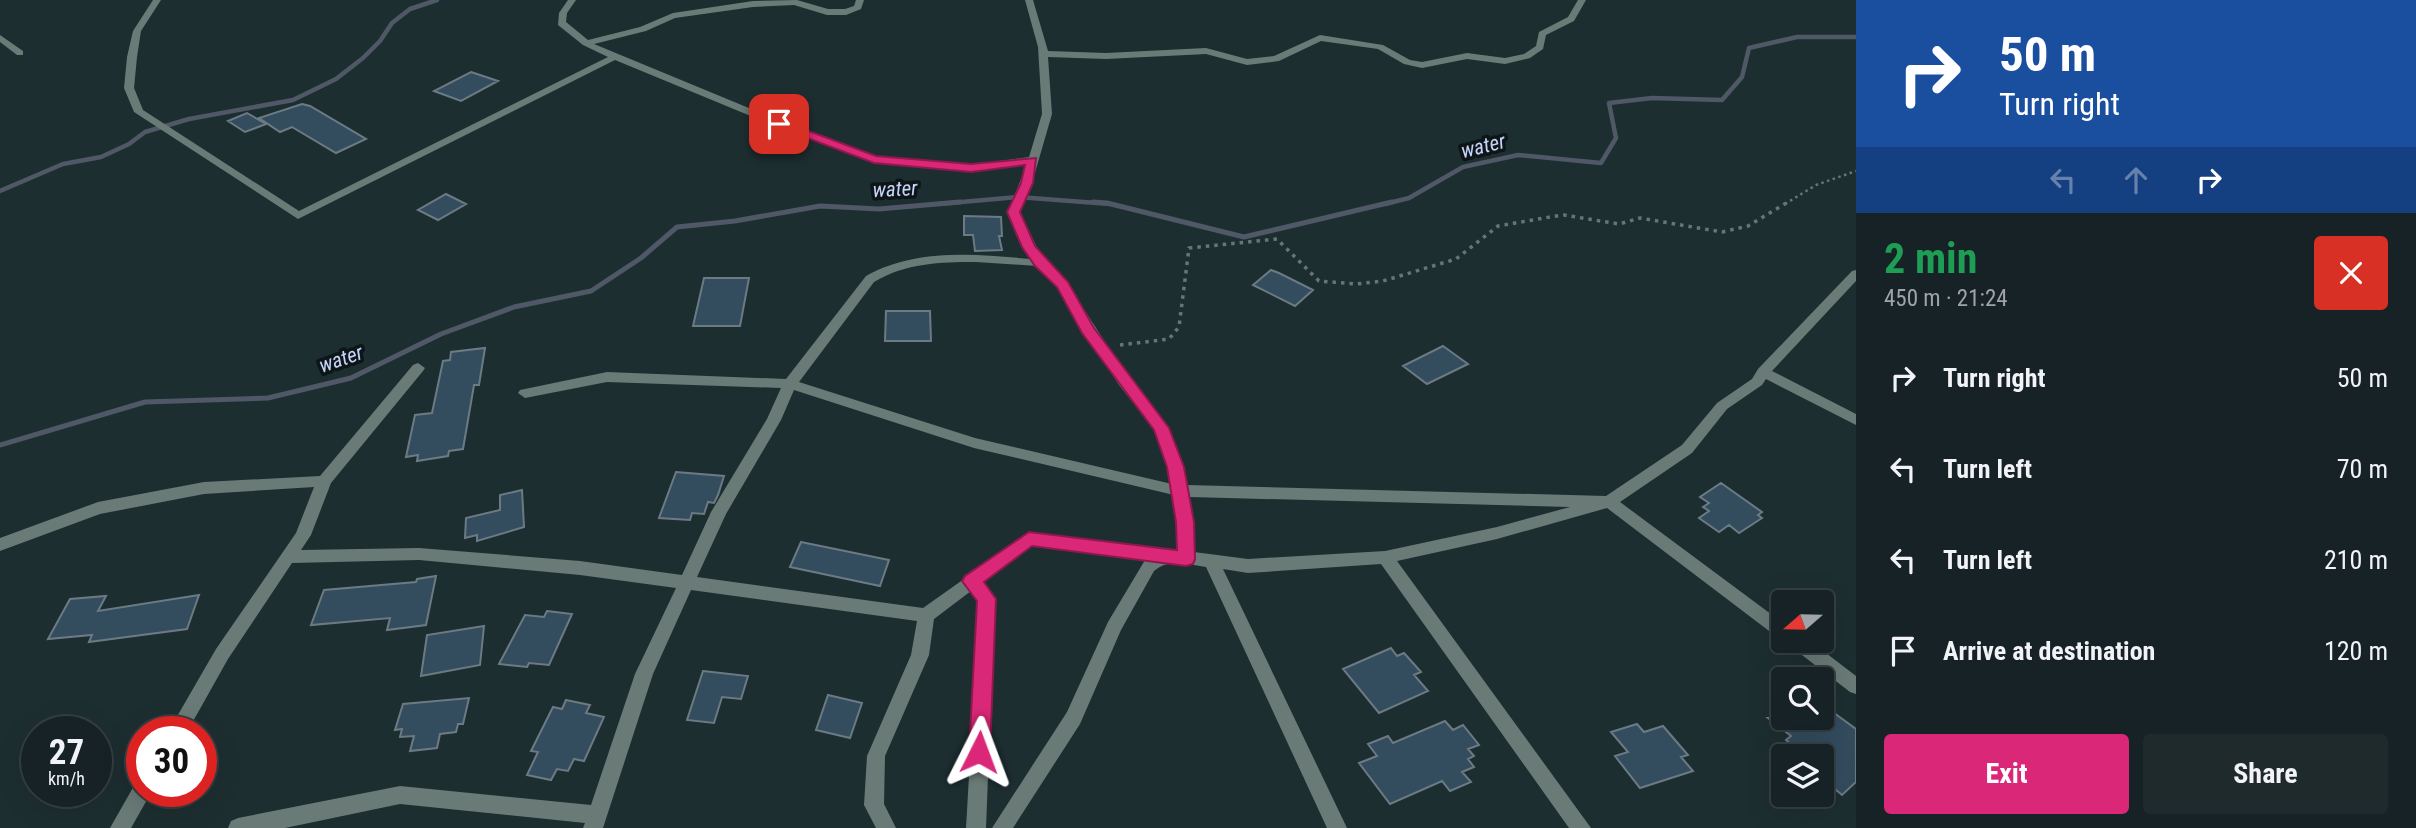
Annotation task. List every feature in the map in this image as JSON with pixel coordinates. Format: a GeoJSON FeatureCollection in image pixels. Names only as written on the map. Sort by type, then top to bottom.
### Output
{"type":"FeatureCollection","features":[{"type":"Feature","properties":{"kind":"street"},"geometry":{"type":"LineString","coordinates":[[157,0],[136,31],[129,88],[139,113],[298,216],[615,57]]}},
{"type":"Feature","properties":{"kind":"street"},"geometry":{"type":"LineString","coordinates":[[572,0],[563,13],[561,23],[586,43],[779,124],[874,159],[971,168],[1032,160]]}},
{"type":"Feature","properties":{"kind":"street"},"geometry":{"type":"LineString","coordinates":[[696,0],[722,8]]}},
{"type":"Feature","properties":{"kind":"street"},"geometry":{"type":"LineString","coordinates":[[586,43],[643,29],[673,16],[722,8],[774,1],[795,2],[827,12],[846,12],[858,7],[860,0]]}},
{"type":"Feature","properties":{"kind":"street"},"geometry":{"type":"LineString","coordinates":[[1029,0],[1039,27],[1047,114],[1027,183],[1014,212],[1029,247],[1040,263],[1063,285],[1101,348],[1161,428],[1175,467],[1185,522],[1179,558]]}},
{"type":"Feature","properties":{"kind":"street"},"geometry":{"type":"LineString","coordinates":[[1043,54],[1106,56],[1206,51],[1247,62],[1276,59],[1320,38],[1380,47],[1407,62],[1422,65],[1467,56],[1505,61],[1527,56],[1541,47],[1542,34],[1571,19],[1582,0]]}},
{"type":"Feature","properties":{"kind":"street"},"geometry":{"type":"LineString","coordinates":[[0,38],[20,53]]}},
{"type":"Feature","properties":{"kind":"street"},"geometry":{"type":"LineString","coordinates":[[238,828],[400,795],[595,822],[644,674],[719,513],[774,420],[790,384],[870,279],[883,270],[974,257],[1040,263]]}},
{"type":"Feature","properties":{"kind":"street"},"geometry":{"type":"LineString","coordinates":[[886,828],[874,806],[876,756],[920,655],[926,615],[1029,539],[1248,566],[1385,557],[1497,533],[1609,502],[1687,449],[1723,406],[1757,382],[1763,372],[1856,274]]}},
{"type":"Feature","properties":{"kind":"street"},"geometry":{"type":"LineString","coordinates":[[186,716],[222,654],[303,536],[324,481],[418,368]]}},
{"type":"Feature","properties":{"kind":"street"},"geometry":{"type":"LineString","coordinates":[[1763,372],[1856,421]]}},
{"type":"Feature","properties":{"kind":"street"},"geometry":{"type":"LineString","coordinates":[[525,393],[607,377],[790,384],[974,443],[1180,491],[1609,502],[1771,623]]}},
{"type":"Feature","properties":{"kind":"street"},"geometry":{"type":"LineString","coordinates":[[0,545],[98,508],[204,488],[324,481]]}},
{"type":"Feature","properties":{"kind":"street"},"geometry":{"type":"LineString","coordinates":[[288,557],[419,554],[580,568],[926,615]]}},
{"type":"Feature","properties":{"kind":"street"},"geometry":{"type":"LineString","coordinates":[[1385,557],[1581,828]]}},
{"type":"Feature","properties":{"kind":"street"},"geometry":{"type":"LineString","coordinates":[[1002,828],[1074,718],[1114,627],[1148,566],[1158,558],[1179,558]]}},
{"type":"Feature","properties":{"kind":"street"},"geometry":{"type":"LineString","coordinates":[[1212,563],[1337,828]]}},
{"type":"Feature","properties":{"kind":"street"},"geometry":{"type":"LineString","coordinates":[[971,581],[987,599],[976,828]]}},
{"type":"Feature","properties":{"kind":"street"},"geometry":{"type":"LineString","coordinates":[[1812,653],[1856,686]]}},
{"type":"Feature","properties":{"kind":"street"},"geometry":{"type":"LineString","coordinates":[[120,828],[132,807]]}},
{"type":"Feature","properties":{"kind":"path"},"geometry":{"type":"LineString","coordinates":[[1101,348],[1169,339],[1179,327],[1189,248],[1277,239],[1319,281],[1356,284],[1383,281],[1455,259],[1498,226],[1550,216],[1564,215],[1619,224],[1640,218],[1722,232],[1748,226],[1816,185],[1856,171]]}},
{"type":"Feature","properties":{"kind":"building"},"geometry":{"type":"Polygon","coordinates":[[[471,72],[498,81],[461,101],[434,91],[471,72]]]}},
{"type":"Feature","properties":{"kind":"building"},"geometry":{"type":"Polygon","coordinates":[[[302,104],[366,139],[336,153],[292,127],[280,132],[259,118],[302,104]]]}},
{"type":"Feature","properties":{"kind":"building"},"geometry":{"type":"Polygon","coordinates":[[[247,113],[266,124],[245,132],[228,121],[247,113]]]}},
{"type":"Feature","properties":{"kind":"building"},"geometry":{"type":"Polygon","coordinates":[[[446,194],[466,204],[438,220],[418,210],[446,194]]]}},
{"type":"Feature","properties":{"kind":"building"},"geometry":{"type":"Polygon","coordinates":[[[964,216],[1001,217],[1002,236],[999,236],[1002,250],[975,251],[973,235],[964,235],[964,216]]]}},
{"type":"Feature","properties":{"kind":"building"},"geometry":{"type":"Polygon","coordinates":[[[1271,270],[1313,290],[1295,306],[1253,285],[1271,270]]]}},
{"type":"Feature","properties":{"kind":"building"},"geometry":{"type":"Polygon","coordinates":[[[704,278],[749,278],[740,326],[693,326],[704,278]]]}},
{"type":"Feature","properties":{"kind":"building"},"geometry":{"type":"Polygon","coordinates":[[[886,311],[930,311],[931,341],[885,341],[886,311]]]}},
{"type":"Feature","properties":{"kind":"building"},"geometry":{"type":"Polygon","coordinates":[[[1443,346],[1468,364],[1427,384],[1403,366],[1443,346]]]}},
{"type":"Feature","properties":{"kind":"building"},"geometry":{"type":"Polygon","coordinates":[[[485,348],[479,385],[474,385],[463,449],[449,451],[448,456],[417,461],[418,455],[406,457],[415,415],[432,413],[443,361],[450,360],[451,352],[485,348]]]}},
{"type":"Feature","properties":{"kind":"building"},"geometry":{"type":"Polygon","coordinates":[[[676,472],[724,476],[714,503],[708,502],[704,514],[692,513],[690,520],[659,518],[676,472]]]}},
{"type":"Feature","properties":{"kind":"building"},"geometry":{"type":"Polygon","coordinates":[[[1721,483],[1762,512],[1758,515],[1762,518],[1739,533],[1729,525],[1719,532],[1699,518],[1709,511],[1703,507],[1709,503],[1700,497],[1721,483]]]}},
{"type":"Feature","properties":{"kind":"building"},"geometry":{"type":"Polygon","coordinates":[[[522,490],[524,527],[477,541],[477,535],[465,538],[466,518],[500,510],[500,495],[522,490]]]}},
{"type":"Feature","properties":{"kind":"building"},"geometry":{"type":"Polygon","coordinates":[[[801,542],[889,560],[880,586],[790,567],[801,542]]]}},
{"type":"Feature","properties":{"kind":"building"},"geometry":{"type":"Polygon","coordinates":[[[436,576],[426,625],[387,630],[390,618],[311,625],[324,590],[416,582],[417,579],[436,576]]]}},
{"type":"Feature","properties":{"kind":"building"},"geometry":{"type":"Polygon","coordinates":[[[199,595],[187,629],[89,642],[92,635],[48,639],[70,599],[106,596],[98,611],[199,595]]]}},
{"type":"Feature","properties":{"kind":"building"},"geometry":{"type":"Polygon","coordinates":[[[547,611],[572,614],[549,665],[529,663],[527,667],[499,664],[525,615],[544,617],[547,611]]]}},
{"type":"Feature","properties":{"kind":"building"},"geometry":{"type":"Polygon","coordinates":[[[484,626],[480,665],[421,676],[427,635],[484,626]]]}},
{"type":"Feature","properties":{"kind":"building"},"geometry":{"type":"Polygon","coordinates":[[[1391,648],[1397,656],[1404,653],[1421,672],[1414,675],[1428,691],[1379,713],[1343,669],[1391,648]]]}},
{"type":"Feature","properties":{"kind":"building"},"geometry":{"type":"Polygon","coordinates":[[[703,671],[748,676],[741,699],[722,697],[714,723],[687,720],[703,671]]]}},
{"type":"Feature","properties":{"kind":"building"},"geometry":{"type":"Polygon","coordinates":[[[828,695],[862,703],[850,738],[816,730],[828,695]]]}},
{"type":"Feature","properties":{"kind":"building"},"geometry":{"type":"Polygon","coordinates":[[[469,698],[463,724],[458,724],[456,732],[440,734],[437,748],[410,751],[414,736],[400,737],[402,729],[395,730],[403,704],[469,698]]]}},
{"type":"Feature","properties":{"kind":"building"},"geometry":{"type":"Polygon","coordinates":[[[566,700],[590,705],[586,713],[604,717],[584,761],[574,759],[568,771],[557,769],[551,780],[527,775],[538,752],[531,751],[553,707],[562,709],[566,700]]]}},
{"type":"Feature","properties":{"kind":"building"},"geometry":{"type":"Polygon","coordinates":[[[1834,713],[1856,729],[1856,782],[1842,795],[1834,788],[1834,744],[1791,744],[1786,740],[1791,736],[1783,730],[1834,730],[1834,713]]]}},
{"type":"Feature","properties":{"kind":"building"},"geometry":{"type":"Polygon","coordinates":[[[1445,721],[1453,730],[1463,725],[1479,745],[1468,749],[1474,756],[1468,759],[1474,767],[1462,772],[1471,782],[1450,791],[1442,781],[1390,804],[1359,763],[1377,756],[1368,744],[1388,736],[1393,743],[1445,721]]]}},
{"type":"Feature","properties":{"kind":"building"},"geometry":{"type":"Polygon","coordinates":[[[1637,724],[1644,732],[1663,726],[1688,755],[1681,757],[1693,771],[1640,788],[1615,756],[1628,752],[1611,732],[1637,724]]]}},
{"type":"Feature","properties":{"kind":"waterway"},"geometry":{"type":"LineString","coordinates":[[0,191],[63,164],[101,157],[129,144],[145,132],[189,119],[293,100],[336,79],[363,58],[380,41],[392,23],[410,9],[437,0]]}},
{"type":"Feature","properties":{"kind":"waterway","name":"water"},"geometry":{"type":"LineString","coordinates":[[1385,204],[1409,198],[1463,167],[1518,155],[1601,163],[1616,138],[1609,103],[1652,98],[1722,100],[1742,77],[1749,48],[1797,37],[1856,37]]}},
{"type":"Feature","properties":{"kind":"waterway","name":"water"},"geometry":{"type":"LineString","coordinates":[[939,204],[1018,197],[1110,204]]}},
{"type":"Feature","properties":{"kind":"waterway","name":"water"},"geometry":{"type":"LineString","coordinates":[[0,445],[145,402],[268,398],[351,378],[441,334],[514,307],[591,291],[641,258],[677,227],[735,221],[820,206],[879,209],[960,202]]}},
{"type":"Feature","properties":{"kind":"waterway","name":"water"},"geometry":{"type":"LineString","coordinates":[[1093,202],[1107,203],[1244,237],[1392,202]]}},
{"type":"Feature","properties":{"kind":"route"},"geometry":{"type":"LineString","coordinates":[[779,124],[874,159],[971,168],[1032,160],[1027,183],[1018,197],[1014,212],[1029,247],[1040,263],[1063,285],[1087,329],[1161,428],[1175,467],[1185,522],[1186,559],[1029,539],[971,581],[987,599],[979,752]]}}]}
